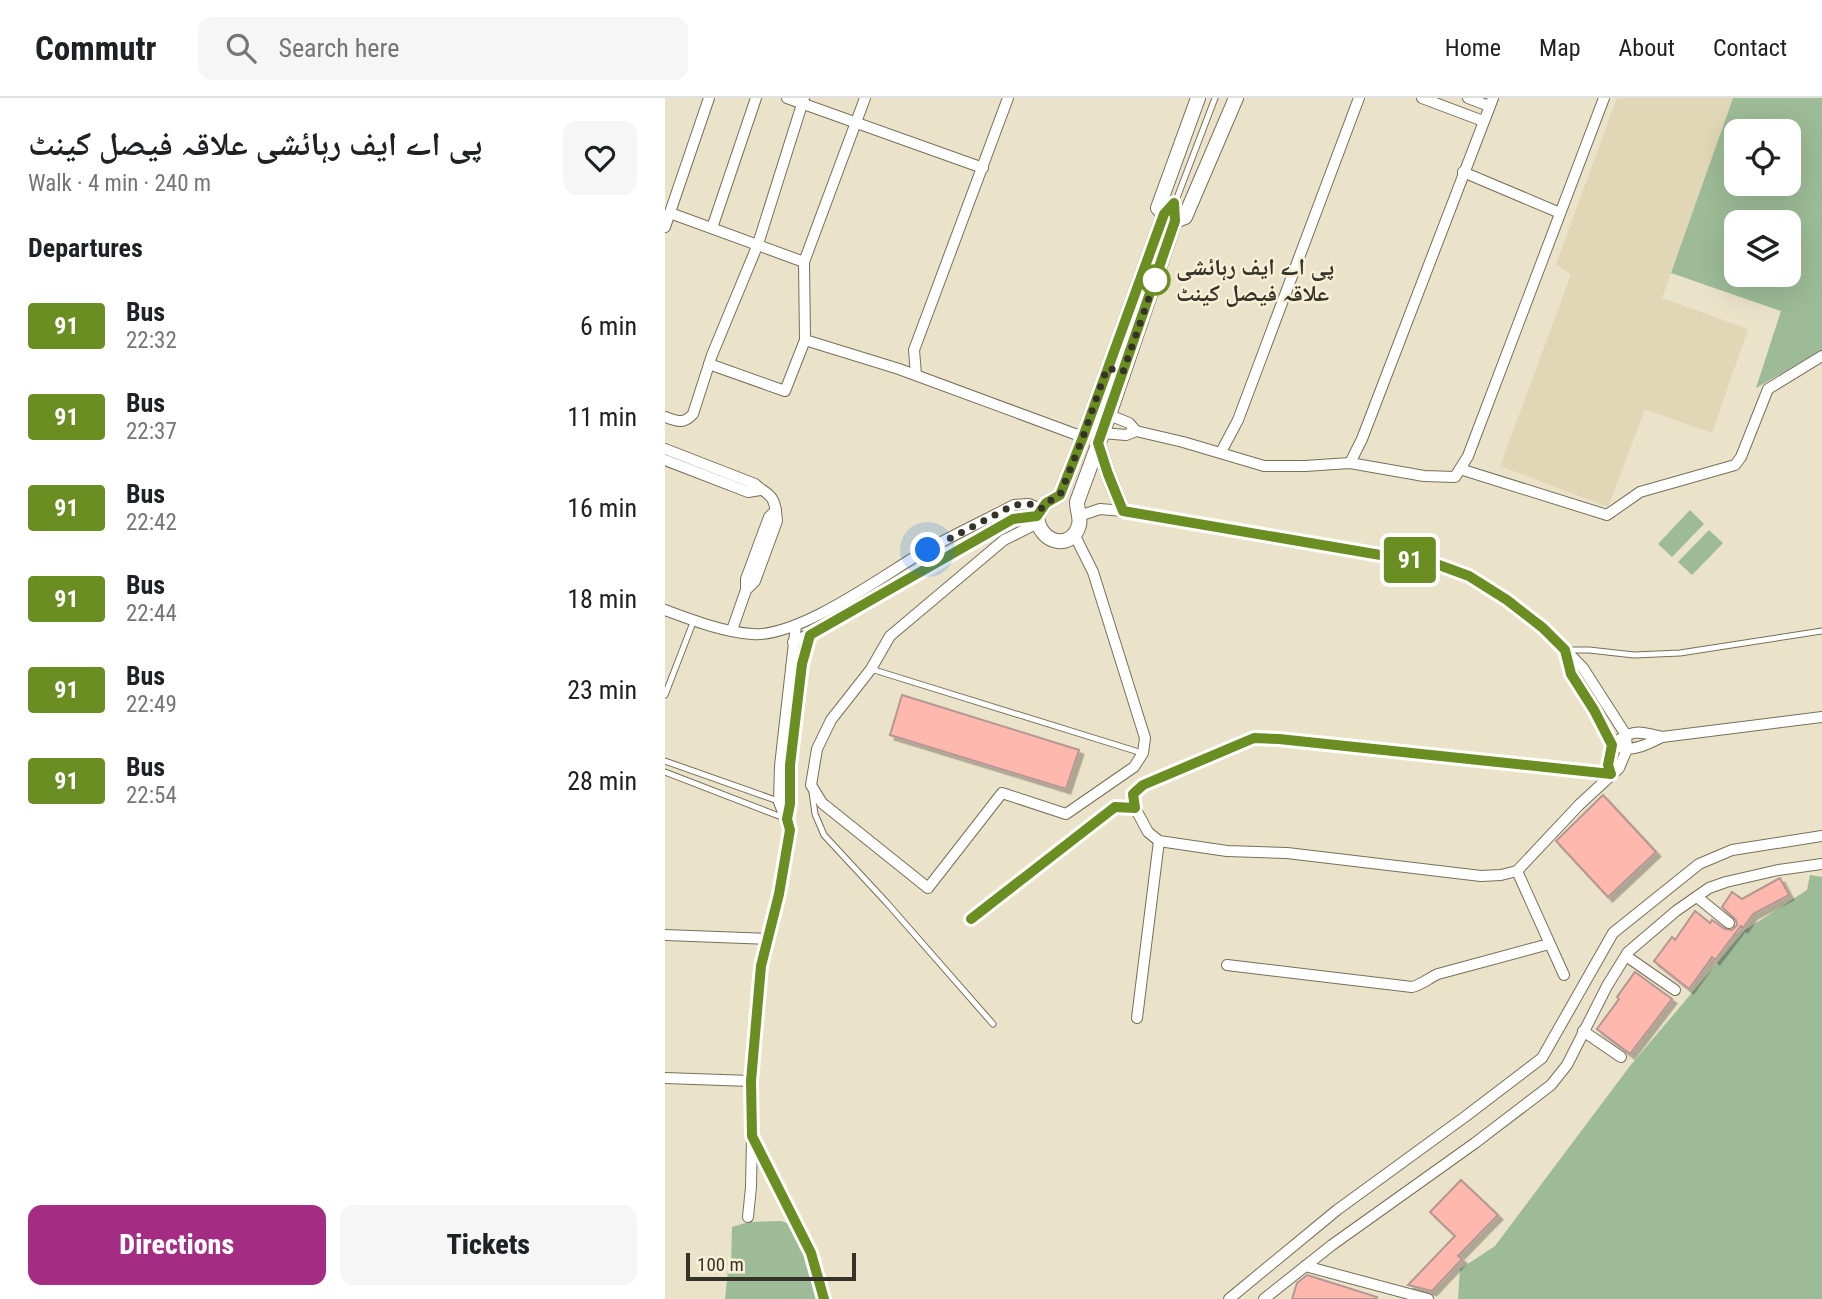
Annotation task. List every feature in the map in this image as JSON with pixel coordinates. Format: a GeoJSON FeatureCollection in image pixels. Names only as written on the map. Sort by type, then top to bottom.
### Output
{"type":"FeatureCollection","features":[{"type":"Feature","properties":{"kind":"street"},"geometry":{"type":"LineString","coordinates":[[665,227],[709,98]]}},
{"type":"Feature","properties":{"kind":"street"},"geometry":{"type":"LineString","coordinates":[[712,228],[757,98]]}},
{"type":"Feature","properties":{"kind":"street"},"geometry":{"type":"LineString","coordinates":[[787,98],[803,100],[983,168]]}},
{"type":"Feature","properties":{"kind":"street"},"geometry":{"type":"LineString","coordinates":[[709,365],[785,391],[805,340],[804,262],[865,98]]}},
{"type":"Feature","properties":{"kind":"street"},"geometry":{"type":"LineString","coordinates":[[916,375],[914,350],[1008,98]]}},
{"type":"Feature","properties":{"kind":"street"},"geometry":{"type":"LineString","coordinates":[[1198,98],[1158,208],[1185,217],[1236,98]]}},
{"type":"Feature","properties":{"kind":"street"},"geometry":{"type":"LineString","coordinates":[[1221,452],[1238,419],[1359,98]]}},
{"type":"Feature","properties":{"kind":"street"},"geometry":{"type":"LineString","coordinates":[[1422,98],[1483,121]]}},
{"type":"Feature","properties":{"kind":"street"},"geometry":{"type":"LineString","coordinates":[[1350,463],[1491,102],[1468,98]]}},
{"type":"Feature","properties":{"kind":"street"},"geometry":{"type":"LineString","coordinates":[[1109,415],[1129,423],[1136,431],[1221,452],[1264,466],[1350,463],[1424,476],[1455,477],[1468,456],[1602,99]]}},
{"type":"Feature","properties":{"kind":"street"},"geometry":{"type":"LineString","coordinates":[[665,416],[682,422],[693,414],[709,365],[758,244],[803,100]]}},
{"type":"Feature","properties":{"kind":"street"},"geometry":{"type":"LineString","coordinates":[[1463,172],[1560,213]]}},
{"type":"Feature","properties":{"kind":"street"},"geometry":{"type":"LineString","coordinates":[[670,213],[804,262]]}},
{"type":"Feature","properties":{"kind":"street"},"geometry":{"type":"LineString","coordinates":[[1074,534],[1093,572],[1145,738],[1143,753],[1134,767],[1066,814],[1002,793],[928,888],[822,803],[811,785],[817,749],[831,720],[871,669],[890,636],[1004,540],[1039,516],[1046,503],[1060,495],[1107,368],[1171,213]]}},
{"type":"Feature","properties":{"kind":"street"},"geometry":{"type":"LineString","coordinates":[[665,610],[732,631],[753,635],[772,633],[815,618],[928,550],[1014,505],[1030,504],[1039,516],[1040,530],[1044,535],[1054,541],[1069,539],[1079,523],[1077,502],[1123,372],[1171,213]]}},
{"type":"Feature","properties":{"kind":"street"},"geometry":{"type":"LineString","coordinates":[[805,340],[916,375],[1083,437]]}},
{"type":"Feature","properties":{"kind":"street"},"geometry":{"type":"LineString","coordinates":[[1460,469],[1607,514],[1640,492],[1735,465],[1741,457],[1768,389],[1822,356]]}},
{"type":"Feature","properties":{"kind":"street"},"geometry":{"type":"LineString","coordinates":[[1107,368],[1123,372]]}},
{"type":"Feature","properties":{"kind":"street"},"geometry":{"type":"LineString","coordinates":[[1100,438],[1136,431]]}},
{"type":"Feature","properties":{"kind":"street"},"geometry":{"type":"LineString","coordinates":[[1100,438],[1108,474],[1123,511]]}},
{"type":"Feature","properties":{"kind":"street"},"geometry":{"type":"LineString","coordinates":[[665,449],[755,484],[770,496],[776,510],[769,517],[746,579],[746,590],[732,631]]}},
{"type":"Feature","properties":{"kind":"street"},"geometry":{"type":"LineString","coordinates":[[665,460],[748,492],[760,490]]}},
{"type":"Feature","properties":{"kind":"street"},"geometry":{"type":"LineString","coordinates":[[1079,516],[1100,509],[1123,511],[1439,565],[1469,576],[1507,600],[1543,628],[1583,668],[1626,735],[1627,750],[1619,768],[1579,805],[1517,871],[1501,875],[1481,876],[1159,841],[1148,832],[1135,808],[1133,794],[1143,785],[1254,738],[1611,774]]}},
{"type":"Feature","properties":{"kind":"street"},"geometry":{"type":"LineString","coordinates":[[793,642],[810,635],[1013,519],[1039,516]]}},
{"type":"Feature","properties":{"kind":"street"},"geometry":{"type":"LineString","coordinates":[[785,803],[802,664],[815,618]]}},
{"type":"Feature","properties":{"kind":"street"},"geometry":{"type":"LineString","coordinates":[[748,1217],[751,1187],[751,1081],[761,966],[779,894],[790,830],[780,766],[796,625]]}},
{"type":"Feature","properties":{"kind":"street"},"geometry":{"type":"LineString","coordinates":[[1565,650],[1571,674],[1612,745],[1608,765],[1611,774]]}},
{"type":"Feature","properties":{"kind":"street"},"geometry":{"type":"LineString","coordinates":[[1612,745],[1627,750],[1662,737],[1822,717]]}},
{"type":"Feature","properties":{"kind":"street"},"geometry":{"type":"LineString","coordinates":[[1612,745],[1626,735],[1640,732],[1662,737]]}},
{"type":"Feature","properties":{"kind":"street"},"geometry":{"type":"LineString","coordinates":[[1229,1299],[1337,1210],[1542,1058],[1612,933],[1699,864],[1732,850],[1822,836]]}},
{"type":"Feature","properties":{"kind":"street"},"geometry":{"type":"LineString","coordinates":[[1137,1018],[1159,841]]}},
{"type":"Feature","properties":{"kind":"street"},"geometry":{"type":"LineString","coordinates":[[1264,1299],[1332,1245],[1485,1136],[1551,1085],[1567,1065],[1607,986],[1626,956],[1676,911],[1709,888],[1726,881],[1822,864]]}},
{"type":"Feature","properties":{"kind":"street"},"geometry":{"type":"LineString","coordinates":[[1517,871],[1564,975]]}},
{"type":"Feature","properties":{"kind":"street"},"geometry":{"type":"LineString","coordinates":[[1697,897],[1729,923]]}},
{"type":"Feature","properties":{"kind":"street"},"geometry":{"type":"LineString","coordinates":[[665,935],[768,939]]}},
{"type":"Feature","properties":{"kind":"street"},"geometry":{"type":"LineString","coordinates":[[1227,965],[1412,987],[1438,974],[1549,944]]}},
{"type":"Feature","properties":{"kind":"street"},"geometry":{"type":"LineString","coordinates":[[1626,956],[1675,990]]}},
{"type":"Feature","properties":{"kind":"street"},"geometry":{"type":"LineString","coordinates":[[1583,1031],[1621,1056]]}},
{"type":"Feature","properties":{"kind":"street"},"geometry":{"type":"LineString","coordinates":[[665,1078],[751,1081]]}},
{"type":"Feature","properties":{"kind":"street"},"geometry":{"type":"LineString","coordinates":[[752,1136],[811,1253],[824,1299]]}},
{"type":"Feature","properties":{"kind":"street"},"geometry":{"type":"LineString","coordinates":[[1305,1266],[1428,1299]]}},
{"type":"Feature","properties":{"kind":"lane"},"geometry":{"type":"LineString","coordinates":[[1171,213],[1215,98]]}},
{"type":"Feature","properties":{"kind":"lane"},"geometry":{"type":"LineString","coordinates":[[665,695],[694,620]]}},
{"type":"Feature","properties":{"kind":"lane"},"geometry":{"type":"LineString","coordinates":[[1565,650],[1634,654],[1680,653],[1822,631]]}},
{"type":"Feature","properties":{"kind":"lane"},"geometry":{"type":"LineString","coordinates":[[871,669],[1143,753]]}},
{"type":"Feature","properties":{"kind":"lane"},"geometry":{"type":"LineString","coordinates":[[665,761],[785,803]]}},
{"type":"Feature","properties":{"kind":"lane"},"geometry":{"type":"LineString","coordinates":[[665,772],[787,819]]}},
{"type":"Feature","properties":{"kind":"lane"},"geometry":{"type":"LineString","coordinates":[[811,785],[815,814],[824,835],[993,1024]]}},
{"type":"Feature","properties":{"kind":"lane"},"geometry":{"type":"LineString","coordinates":[[971,919],[1115,807],[1135,808]]}},
{"type":"Feature","properties":{"kind":"shaded area"},"geometry":{"type":"Polygon","coordinates":[[[1617,98],[1733,98],[1662,298],[1748,329],[1712,433],[1645,409],[1608,507],[1500,466],[1571,275],[1556,264],[1617,98]]]}},
{"type":"Feature","properties":{"kind":"green space"},"geometry":{"type":"Polygon","coordinates":[[[1733,98],[1822,98],[1822,350],[1756,388],[1781,311],[1671,273],[1724,123],[1724,196],[1801,196],[1801,119],[1726,119],[1733,98]]]}},
{"type":"Feature","properties":{"kind":"green space"},"geometry":{"type":"Polygon","coordinates":[[[1690,510],[1704,524],[1672,557],[1658,544],[1690,510]]]}},
{"type":"Feature","properties":{"kind":"green space"},"geometry":{"type":"Polygon","coordinates":[[[1709,530],[1723,543],[1692,575],[1678,562],[1709,530]]]}},
{"type":"Feature","properties":{"kind":"green space"},"geometry":{"type":"Polygon","coordinates":[[[1810,875],[1822,877],[1822,1299],[1458,1299],[1460,1269],[1495,1246],[1630,1066],[1745,930],[1807,890],[1810,875]]]}},
{"type":"Feature","properties":{"kind":"green space"},"geometry":{"type":"Polygon","coordinates":[[[781,1221],[793,1225],[806,1253],[820,1299],[725,1299],[728,1270],[731,1269],[732,1227],[749,1222],[781,1221]]]}},
{"type":"Feature","properties":{"kind":"building"},"geometry":{"type":"Polygon","coordinates":[[[902,695],[1079,750],[1066,789],[890,735],[902,695]]]}},
{"type":"Feature","properties":{"kind":"building"},"geometry":{"type":"Polygon","coordinates":[[[1603,795],[1656,852],[1608,897],[1556,841],[1603,795]]]}},
{"type":"Feature","properties":{"kind":"building"},"geometry":{"type":"Polygon","coordinates":[[[1780,878],[1789,895],[1753,914],[1715,960],[1712,957],[1689,989],[1654,961],[1672,937],[1675,940],[1695,911],[1710,923],[1712,920],[1725,929],[1732,930],[1737,925],[1736,920],[1722,907],[1732,892],[1742,899],[1780,878]]]}},
{"type":"Feature","properties":{"kind":"building"},"geometry":{"type":"Polygon","coordinates":[[[1635,972],[1672,999],[1630,1054],[1597,1029],[1635,972]]]}},
{"type":"Feature","properties":{"kind":"building"},"geometry":{"type":"Polygon","coordinates":[[[1461,1180],[1498,1215],[1458,1256],[1462,1259],[1432,1291],[1408,1285],[1455,1236],[1430,1212],[1461,1180]]]}},
{"type":"Feature","properties":{"kind":"building"},"geometry":{"type":"Polygon","coordinates":[[[1307,1275],[1377,1297],[1292,1299],[1297,1283],[1307,1275]]]}},
{"type":"Feature","properties":{"kind":"bus line","name":"91"},"geometry":{"type":"LineString","coordinates":[[824,1299],[811,1253],[752,1136],[751,1081],[761,966],[779,894],[790,830],[787,819],[790,804],[790,765],[802,664],[810,635],[1013,519],[1037,516],[1046,503],[1060,495],[1164,214],[1174,203],[1175,221],[1098,443],[1123,511],[1439,565],[1469,576],[1507,600],[1543,628],[1565,650],[1571,674],[1612,745],[1608,765],[1611,774],[1254,738],[1143,785],[1133,794],[1135,808],[1115,807],[971,919]]}},
{"type":"Feature","properties":{"kind":"place","name":"پی اے ایف رہائشی علاقہ فیصل کینٹ"},"geometry":{"type":"Point","coordinates":[1155,280]}},
{"type":"Feature","properties":{"kind":"route"},"geometry":{"type":"LineString","coordinates":[[928,550],[1014,505],[1030,504],[1041,509],[1060,495],[1107,368],[1123,372],[1158,272],[1155,280]]}}]}
